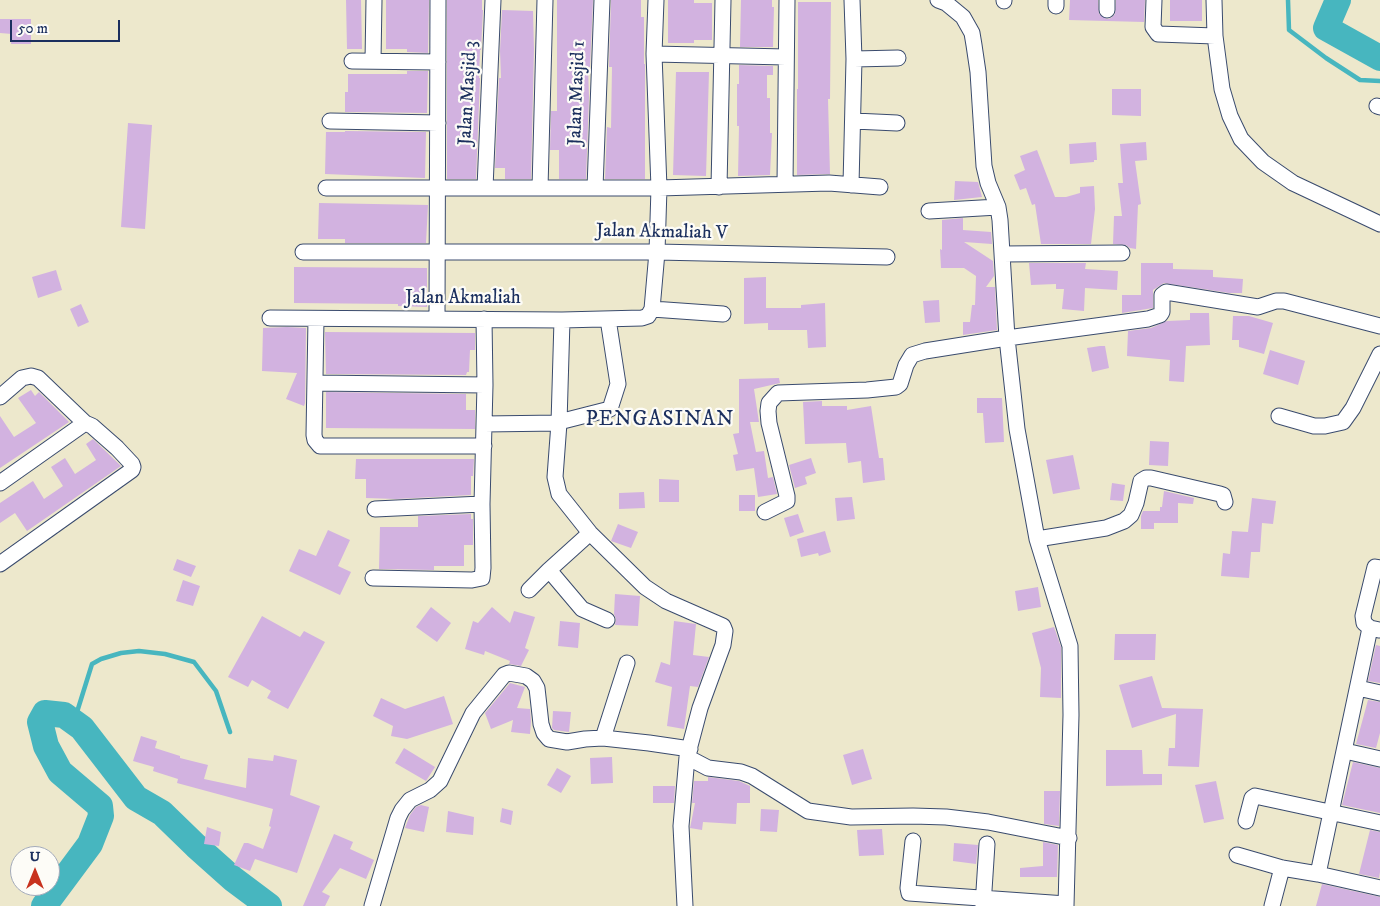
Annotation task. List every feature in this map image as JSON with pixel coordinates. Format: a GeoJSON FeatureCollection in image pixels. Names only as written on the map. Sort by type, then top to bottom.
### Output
{"type":"FeatureCollection","features":[{"type":"Feature","properties":{"kind":"street"},"geometry":{"type":"LineString","coordinates":[[374,0],[374,61]]}},
{"type":"Feature","properties":{"kind":"street"},"geometry":{"type":"LineString","coordinates":[[437,318],[438,0]]}},
{"type":"Feature","properties":{"kind":"street","name":"Jalan Masjid 3"},"geometry":{"type":"LineString","coordinates":[[485,188],[493,0]]}},
{"type":"Feature","properties":{"kind":"street"},"geometry":{"type":"LineString","coordinates":[[540,188],[545,0]]}},
{"type":"Feature","properties":{"kind":"street","name":"Jalan Masjid 1"},"geometry":{"type":"LineString","coordinates":[[595,188],[602,0]]}},
{"type":"Feature","properties":{"kind":"street"},"geometry":{"type":"LineString","coordinates":[[656,0],[654,54],[660,188],[652,309],[723,314]]}},
{"type":"Feature","properties":{"kind":"street"},"geometry":{"type":"LineString","coordinates":[[719,187],[723,0]]}},
{"type":"Feature","properties":{"kind":"street"},"geometry":{"type":"LineString","coordinates":[[785,184],[787,0]]}},
{"type":"Feature","properties":{"kind":"street"},"geometry":{"type":"LineString","coordinates":[[851,185],[854,121],[852,0]]}},
{"type":"Feature","properties":{"kind":"street"},"geometry":{"type":"LineString","coordinates":[[1154,0],[1153,26],[1158,34],[1215,36]]}},
{"type":"Feature","properties":{"kind":"street"},"geometry":{"type":"LineString","coordinates":[[1214,0],[1215,36],[1222,89],[1235,128],[1241,139],[1250,150],[1276,172],[1293,183],[1380,224]]}},
{"type":"Feature","properties":{"kind":"street"},"geometry":{"type":"LineString","coordinates":[[913,841],[909,893],[983,903],[1066,905],[1071,716],[1070,646],[1037,539],[1017,429],[1008,338],[1000,220],[998,207],[984,166],[978,72],[972,33],[963,17],[943,1]]}},
{"type":"Feature","properties":{"kind":"street"},"geometry":{"type":"LineString","coordinates":[[654,54],[786,56]]}},
{"type":"Feature","properties":{"kind":"street"},"geometry":{"type":"LineString","coordinates":[[854,59],[898,58]]}},
{"type":"Feature","properties":{"kind":"street"},"geometry":{"type":"LineString","coordinates":[[352,61],[438,62]]}},
{"type":"Feature","properties":{"kind":"street"},"geometry":{"type":"LineString","coordinates":[[330,121],[438,123]]}},
{"type":"Feature","properties":{"kind":"street"},"geometry":{"type":"LineString","coordinates":[[854,121],[897,123]]}},
{"type":"Feature","properties":{"kind":"street"},"geometry":{"type":"LineString","coordinates":[[326,188],[660,188],[828,183],[880,187]]}},
{"type":"Feature","properties":{"kind":"street"},"geometry":{"type":"LineString","coordinates":[[929,210],[998,207]]}},
{"type":"Feature","properties":{"kind":"street","name":"Jalan Akmaliah V"},"geometry":{"type":"LineString","coordinates":[[303,252],[657,252],[887,258]]}},
{"type":"Feature","properties":{"kind":"street"},"geometry":{"type":"LineString","coordinates":[[1002,254],[1122,253]]}},
{"type":"Feature","properties":{"kind":"street"},"geometry":{"type":"LineString","coordinates":[[765,512],[787,501],[769,423],[768,411],[769,403],[778,392],[866,390],[896,387],[900,384],[906,365],[912,355],[925,351],[1008,338],[1158,317],[1162,312],[1162,295],[1166,292],[1258,307],[1276,301],[1284,301],[1380,326]]}},
{"type":"Feature","properties":{"kind":"street","name":"Jalan Akmaliah"},"geometry":{"type":"LineString","coordinates":[[270,318],[608,319],[642,318],[648,316],[652,309]]}},
{"type":"Feature","properties":{"kind":"street"},"geometry":{"type":"LineString","coordinates":[[316,319],[314,435],[315,440],[320,446],[484,446]]}},
{"type":"Feature","properties":{"kind":"street"},"geometry":{"type":"LineString","coordinates":[[373,578],[472,580],[482,578],[484,568],[482,504],[485,385],[484,319]]}},
{"type":"Feature","properties":{"kind":"street"},"geometry":{"type":"LineString","coordinates":[[484,424],[559,422],[610,408],[618,384],[608,319]]}},
{"type":"Feature","properties":{"kind":"street"},"geometry":{"type":"LineString","coordinates":[[562,320],[556,485],[560,494],[590,534],[636,580],[666,602],[723,626],[725,630],[721,652],[700,708],[688,753],[680,826],[685,906]]}},
{"type":"Feature","properties":{"kind":"street"},"geometry":{"type":"LineString","coordinates":[[1279,416],[1314,426],[1325,426],[1343,422],[1353,408],[1380,354]]}},
{"type":"Feature","properties":{"kind":"street"},"geometry":{"type":"LineString","coordinates":[[0,397],[22,378],[31,376],[38,378],[85,423],[92,426],[117,448],[132,464],[132,470],[0,564]]}},
{"type":"Feature","properties":{"kind":"street"},"geometry":{"type":"LineString","coordinates":[[315,383],[485,385]]}},
{"type":"Feature","properties":{"kind":"street"},"geometry":{"type":"LineString","coordinates":[[0,483],[85,423]]}},
{"type":"Feature","properties":{"kind":"street"},"geometry":{"type":"LineString","coordinates":[[1037,539],[1106,528],[1124,521],[1130,515],[1136,503],[1141,481],[1146,478],[1220,494],[1225,498],[1225,502]]}},
{"type":"Feature","properties":{"kind":"street"},"geometry":{"type":"LineString","coordinates":[[375,508],[482,504]]}},
{"type":"Feature","properties":{"kind":"street"},"geometry":{"type":"LineString","coordinates":[[529,590],[590,534]]}},
{"type":"Feature","properties":{"kind":"street"},"geometry":{"type":"LineString","coordinates":[[1318,874],[1358,688],[1375,629],[1364,623],[1364,610],[1375,567],[1380,568]]}},
{"type":"Feature","properties":{"kind":"street"},"geometry":{"type":"LineString","coordinates":[[549,570],[582,609],[607,620]]}},
{"type":"Feature","properties":{"kind":"street"},"geometry":{"type":"LineString","coordinates":[[603,738],[627,663]]}},
{"type":"Feature","properties":{"kind":"street"},"geometry":{"type":"LineString","coordinates":[[376,905],[398,818],[402,810],[410,800],[430,790],[440,781],[473,713],[504,675],[509,673],[526,676],[533,681],[537,688],[541,724],[544,733],[549,739],[568,742],[603,738],[649,743],[688,753],[708,768],[741,772],[752,776],[808,811],[850,817],[946,817],[988,822],[1069,838]]}},
{"type":"Feature","properties":{"kind":"street"},"geometry":{"type":"LineString","coordinates":[[1358,688],[1380,693]]}},
{"type":"Feature","properties":{"kind":"street"},"geometry":{"type":"LineString","coordinates":[[1345,751],[1380,759]]}},
{"type":"Feature","properties":{"kind":"street"},"geometry":{"type":"LineString","coordinates":[[1246,821],[1252,798],[1256,796],[1380,823]]}},
{"type":"Feature","properties":{"kind":"street"},"geometry":{"type":"LineString","coordinates":[[983,903],[987,844]]}},
{"type":"Feature","properties":{"kind":"street"},"geometry":{"type":"LineString","coordinates":[[1237,855],[1282,868],[1380,888]]}},
{"type":"Feature","properties":{"kind":"street"},"geometry":{"type":"LineString","coordinates":[[1272,906],[1282,868]]}},
{"type":"Feature","properties":{"kind":"building"},"geometry":{"type":"Polygon","coordinates":[[[346,0],[361,0],[362,49],[347,49],[346,0]]]}},
{"type":"Feature","properties":{"kind":"building"},"geometry":{"type":"Polygon","coordinates":[[[386,0],[429,0],[428,53],[407,52],[407,49],[386,49],[386,0]]]}},
{"type":"Feature","properties":{"kind":"building"},"geometry":{"type":"Polygon","coordinates":[[[447,0],[482,0],[476,179],[447,179],[447,0]]]}},
{"type":"Feature","properties":{"kind":"building"},"geometry":{"type":"Polygon","coordinates":[[[557,0],[593,0],[590,67],[588,67],[589,97],[586,179],[559,179],[559,150],[550,150],[551,111],[557,111],[557,0]]]}},
{"type":"Feature","properties":{"kind":"building"},"geometry":{"type":"Polygon","coordinates":[[[611,0],[641,0],[641,17],[644,17],[645,179],[605,179],[607,127],[611,128],[612,67],[609,67],[611,0]]]}},
{"type":"Feature","properties":{"kind":"building"},"geometry":{"type":"Polygon","coordinates":[[[668,0],[694,0],[694,3],[712,3],[712,40],[694,40],[694,43],[668,43],[668,0]]]}},
{"type":"Feature","properties":{"kind":"building"},"geometry":{"type":"Polygon","coordinates":[[[741,0],[772,0],[772,7],[774,7],[773,47],[740,47],[741,0]]]}},
{"type":"Feature","properties":{"kind":"building"},"geometry":{"type":"Polygon","coordinates":[[[1070,0],[1098,0],[1099,14],[1107,19],[1115,14],[1116,0],[1145,0],[1144,22],[1069,20],[1070,0]]]}},
{"type":"Feature","properties":{"kind":"building"},"geometry":{"type":"Polygon","coordinates":[[[1170,0],[1202,0],[1202,21],[1170,21],[1170,0]]]}},
{"type":"Feature","properties":{"kind":"building"},"geometry":{"type":"Polygon","coordinates":[[[798,2],[831,2],[830,99],[828,99],[830,174],[797,175],[798,2]]]}},
{"type":"Feature","properties":{"kind":"building"},"geometry":{"type":"Polygon","coordinates":[[[502,10],[533,11],[531,179],[505,179],[505,168],[495,168],[499,78],[501,78],[502,10]]]}},
{"type":"Feature","properties":{"kind":"building"},"geometry":{"type":"Polygon","coordinates":[[[0,19],[31,19],[31,44],[11,44],[12,34],[0,33],[0,19]]]}},
{"type":"Feature","properties":{"kind":"building"},"geometry":{"type":"Polygon","coordinates":[[[739,65],[773,66],[773,75],[767,75],[767,98],[770,98],[770,133],[772,133],[770,175],[738,176],[739,126],[737,126],[737,84],[739,84],[739,65]]]}},
{"type":"Feature","properties":{"kind":"building"},"geometry":{"type":"Polygon","coordinates":[[[407,71],[428,71],[427,113],[345,112],[345,92],[348,92],[348,74],[407,74],[407,71]]]}},
{"type":"Feature","properties":{"kind":"building"},"geometry":{"type":"Polygon","coordinates":[[[676,72],[709,72],[706,176],[673,175],[676,72]]]}},
{"type":"Feature","properties":{"kind":"building"},"geometry":{"type":"Polygon","coordinates":[[[1112,89],[1141,89],[1141,116],[1112,115],[1112,89]]]}},
{"type":"Feature","properties":{"kind":"building"},"geometry":{"type":"Polygon","coordinates":[[[128,123],[152,125],[145,229],[121,227],[128,123]]]}},
{"type":"Feature","properties":{"kind":"building"},"geometry":{"type":"Polygon","coordinates":[[[326,132],[426,132],[425,178],[325,174],[326,132]]]}},
{"type":"Feature","properties":{"kind":"building"},"geometry":{"type":"Polygon","coordinates":[[[1096,142],[1097,160],[1094,160],[1094,162],[1070,164],[1069,144],[1096,142]]]}},
{"type":"Feature","properties":{"kind":"building"},"geometry":{"type":"Polygon","coordinates":[[[1146,142],[1147,160],[1135,161],[1141,204],[1138,205],[1136,249],[1126,245],[1113,244],[1114,216],[1122,216],[1118,183],[1123,183],[1120,144],[1146,142]]]}},
{"type":"Feature","properties":{"kind":"building"},"geometry":{"type":"Polygon","coordinates":[[[1037,150],[1055,197],[1066,197],[1080,193],[1080,187],[1094,186],[1095,209],[1091,244],[1041,244],[1035,204],[1032,205],[1026,188],[1020,190],[1014,175],[1025,170],[1020,156],[1037,150]]]}},
{"type":"Feature","properties":{"kind":"building"},"geometry":{"type":"Polygon","coordinates":[[[955,181],[978,182],[982,197],[954,200],[955,181]]]}},
{"type":"Feature","properties":{"kind":"building"},"geometry":{"type":"Polygon","coordinates":[[[319,203],[428,205],[426,243],[345,243],[345,239],[318,239],[319,203]]]}},
{"type":"Feature","properties":{"kind":"building"},"geometry":{"type":"Polygon","coordinates":[[[963,218],[963,230],[991,232],[992,244],[964,242],[993,261],[994,276],[986,287],[995,287],[997,330],[963,335],[963,322],[970,322],[972,305],[975,305],[976,276],[964,268],[941,268],[942,220],[963,218]]]}},
{"type":"Feature","properties":{"kind":"building"},"geometry":{"type":"Polygon","coordinates":[[[1029,263],[1086,263],[1085,269],[1118,271],[1117,290],[1085,288],[1084,311],[1062,309],[1064,289],[1056,289],[1056,284],[1031,285],[1029,263]]]}},
{"type":"Feature","properties":{"kind":"building"},"geometry":{"type":"Polygon","coordinates":[[[1141,263],[1173,263],[1173,269],[1213,270],[1213,277],[1243,279],[1242,293],[1229,293],[1164,283],[1153,290],[1153,308],[1122,313],[1122,295],[1141,295],[1141,263]]]}},
{"type":"Feature","properties":{"kind":"building"},"geometry":{"type":"Polygon","coordinates":[[[294,267],[427,268],[427,307],[398,306],[398,304],[294,303],[294,267]]]}},
{"type":"Feature","properties":{"kind":"building"},"geometry":{"type":"Polygon","coordinates":[[[56,270],[62,290],[38,298],[32,277],[56,270]]]}},
{"type":"Feature","properties":{"kind":"building"},"geometry":{"type":"Polygon","coordinates":[[[766,277],[766,308],[801,308],[801,305],[825,303],[826,347],[808,348],[807,330],[768,330],[768,323],[744,324],[744,278],[766,277]]]}},
{"type":"Feature","properties":{"kind":"building"},"geometry":{"type":"Polygon","coordinates":[[[939,300],[940,322],[925,323],[923,301],[939,300]]]}},
{"type":"Feature","properties":{"kind":"building"},"geometry":{"type":"Polygon","coordinates":[[[81,304],[89,322],[78,327],[70,309],[81,304]]]}},
{"type":"Feature","properties":{"kind":"building"},"geometry":{"type":"Polygon","coordinates":[[[1190,313],[1209,313],[1210,345],[1186,346],[1184,382],[1169,381],[1170,360],[1127,356],[1128,331],[1151,328],[1167,321],[1190,320],[1190,313]]]}},
{"type":"Feature","properties":{"kind":"building"},"geometry":{"type":"Polygon","coordinates":[[[1233,316],[1249,316],[1273,323],[1264,354],[1239,347],[1239,340],[1232,340],[1233,316]]]}},
{"type":"Feature","properties":{"kind":"building"},"geometry":{"type":"Polygon","coordinates":[[[263,328],[306,328],[304,406],[286,399],[297,373],[262,371],[263,328]]]}},
{"type":"Feature","properties":{"kind":"building"},"geometry":{"type":"Polygon","coordinates":[[[325,332],[475,333],[475,350],[470,350],[469,372],[466,375],[326,374],[325,332]]]}},
{"type":"Feature","properties":{"kind":"building"},"geometry":{"type":"Polygon","coordinates":[[[1105,346],[1109,368],[1092,372],[1087,348],[1105,346]]]}},
{"type":"Feature","properties":{"kind":"building"},"geometry":{"type":"Polygon","coordinates":[[[1270,350],[1305,361],[1298,385],[1263,374],[1270,350]]]}},
{"type":"Feature","properties":{"kind":"building"},"geometry":{"type":"Polygon","coordinates":[[[779,378],[780,383],[754,389],[759,422],[750,422],[756,452],[764,451],[768,478],[773,477],[777,494],[758,497],[754,468],[736,471],[733,455],[738,454],[733,434],[739,433],[739,379],[779,378]]]}},
{"type":"Feature","properties":{"kind":"building"},"geometry":{"type":"Polygon","coordinates":[[[31,390],[35,396],[39,392],[69,422],[0,468],[0,416],[14,437],[36,423],[18,398],[31,390]]]}},
{"type":"Feature","properties":{"kind":"building"},"geometry":{"type":"Polygon","coordinates":[[[326,392],[466,394],[466,410],[475,410],[475,429],[326,428],[326,392]]]}},
{"type":"Feature","properties":{"kind":"building"},"geometry":{"type":"Polygon","coordinates":[[[977,398],[1002,398],[1004,442],[985,443],[983,413],[977,413],[977,398]]]}},
{"type":"Feature","properties":{"kind":"building"},"geometry":{"type":"Polygon","coordinates":[[[822,401],[822,406],[847,406],[847,410],[871,406],[879,458],[883,458],[885,480],[863,483],[861,461],[848,463],[846,443],[805,444],[803,402],[822,401]]]}},
{"type":"Feature","properties":{"kind":"building"},"geometry":{"type":"Polygon","coordinates":[[[93,439],[121,466],[27,531],[15,513],[0,523],[0,503],[33,481],[44,499],[63,486],[51,467],[65,458],[75,474],[96,460],[86,444],[93,439]]]}},
{"type":"Feature","properties":{"kind":"building"},"geometry":{"type":"Polygon","coordinates":[[[1150,441],[1169,442],[1168,466],[1149,465],[1150,441]]]}},
{"type":"Feature","properties":{"kind":"building"},"geometry":{"type":"Polygon","coordinates":[[[1073,455],[1080,489],[1053,494],[1046,460],[1073,455]]]}},
{"type":"Feature","properties":{"kind":"building"},"geometry":{"type":"Polygon","coordinates":[[[811,458],[816,473],[805,477],[807,484],[795,488],[789,465],[811,458]]]}},
{"type":"Feature","properties":{"kind":"building"},"geometry":{"type":"Polygon","coordinates":[[[356,459],[474,459],[473,476],[471,476],[471,495],[396,499],[366,498],[366,479],[355,479],[356,459]]]}},
{"type":"Feature","properties":{"kind":"building"},"geometry":{"type":"Polygon","coordinates":[[[659,479],[679,480],[679,502],[659,502],[659,479]]]}},
{"type":"Feature","properties":{"kind":"building"},"geometry":{"type":"Polygon","coordinates":[[[1112,483],[1125,485],[1123,501],[1110,500],[1112,483]]]}},
{"type":"Feature","properties":{"kind":"building"},"geometry":{"type":"Polygon","coordinates":[[[1164,491],[1194,498],[1193,504],[1178,503],[1178,523],[1154,523],[1154,529],[1141,529],[1143,511],[1160,511],[1164,491]]]}},
{"type":"Feature","properties":{"kind":"building"},"geometry":{"type":"Polygon","coordinates":[[[644,492],[645,508],[619,509],[619,493],[644,492]]]}},
{"type":"Feature","properties":{"kind":"building"},"geometry":{"type":"Polygon","coordinates":[[[739,495],[755,495],[755,511],[739,511],[739,495]]]}},
{"type":"Feature","properties":{"kind":"building"},"geometry":{"type":"Polygon","coordinates":[[[852,497],[855,519],[837,521],[835,498],[852,497]]]}},
{"type":"Feature","properties":{"kind":"building"},"geometry":{"type":"Polygon","coordinates":[[[1252,498],[1276,501],[1273,524],[1262,523],[1260,552],[1251,552],[1249,578],[1221,576],[1223,553],[1230,554],[1232,531],[1248,532],[1252,498]]]}},
{"type":"Feature","properties":{"kind":"building"},"geometry":{"type":"Polygon","coordinates":[[[471,514],[471,519],[473,519],[473,545],[464,545],[464,566],[434,566],[434,570],[379,569],[380,527],[418,527],[418,516],[471,514]]]}},
{"type":"Feature","properties":{"kind":"building"},"geometry":{"type":"Polygon","coordinates":[[[798,514],[804,532],[790,537],[784,518],[798,514]]]}},
{"type":"Feature","properties":{"kind":"building"},"geometry":{"type":"Polygon","coordinates":[[[618,524],[638,532],[631,548],[611,541],[618,524]]]}},
{"type":"Feature","properties":{"kind":"building"},"geometry":{"type":"Polygon","coordinates":[[[328,530],[350,540],[338,566],[351,572],[340,595],[289,571],[299,549],[316,556],[328,530]]]}},
{"type":"Feature","properties":{"kind":"building"},"geometry":{"type":"Polygon","coordinates":[[[825,531],[831,552],[819,556],[818,553],[801,557],[797,539],[825,531]]]}},
{"type":"Feature","properties":{"kind":"building"},"geometry":{"type":"Polygon","coordinates":[[[177,559],[196,566],[191,577],[173,570],[177,559]]]}},
{"type":"Feature","properties":{"kind":"building"},"geometry":{"type":"Polygon","coordinates":[[[183,580],[200,586],[193,606],[176,601],[183,580]]]}},
{"type":"Feature","properties":{"kind":"building"},"geometry":{"type":"Polygon","coordinates":[[[1038,587],[1041,607],[1018,611],[1015,591],[1038,587]]]}},
{"type":"Feature","properties":{"kind":"building"},"geometry":{"type":"Polygon","coordinates":[[[615,594],[640,596],[638,626],[615,625],[615,594]]]}},
{"type":"Feature","properties":{"kind":"building"},"geometry":{"type":"Polygon","coordinates":[[[431,607],[451,623],[437,642],[416,627],[431,607]]]}},
{"type":"Feature","properties":{"kind":"building"},"geometry":{"type":"Polygon","coordinates":[[[492,607],[510,623],[514,611],[535,617],[525,648],[529,650],[521,666],[509,664],[510,661],[485,651],[484,655],[465,649],[473,621],[478,623],[492,607]]]}},
{"type":"Feature","properties":{"kind":"building"},"geometry":{"type":"Polygon","coordinates":[[[262,616],[300,637],[304,631],[325,642],[288,709],[267,698],[271,691],[252,680],[248,687],[228,677],[262,616]]]}},
{"type":"Feature","properties":{"kind":"building"},"geometry":{"type":"Polygon","coordinates":[[[560,621],[580,623],[578,648],[558,646],[560,621]]]}},
{"type":"Feature","properties":{"kind":"building"},"geometry":{"type":"Polygon","coordinates":[[[674,621],[696,624],[693,655],[709,657],[698,687],[690,686],[684,729],[667,726],[672,687],[655,682],[661,662],[670,665],[674,621]]]}},
{"type":"Feature","properties":{"kind":"building"},"geometry":{"type":"Polygon","coordinates":[[[1054,627],[1061,647],[1061,698],[1040,697],[1041,668],[1032,633],[1054,627]]]}},
{"type":"Feature","properties":{"kind":"building"},"geometry":{"type":"Polygon","coordinates":[[[1115,634],[1156,634],[1155,660],[1114,660],[1115,634]]]}},
{"type":"Feature","properties":{"kind":"building"},"geometry":{"type":"Polygon","coordinates":[[[1376,645],[1380,646],[1380,683],[1368,681],[1376,645]]]}},
{"type":"Feature","properties":{"kind":"building"},"geometry":{"type":"Polygon","coordinates":[[[1152,676],[1162,708],[1203,709],[1199,767],[1168,766],[1169,748],[1175,748],[1176,714],[1132,728],[1119,685],[1152,676]]]}},
{"type":"Feature","properties":{"kind":"building"},"geometry":{"type":"Polygon","coordinates":[[[510,683],[525,687],[517,708],[530,709],[530,734],[511,732],[513,720],[491,729],[485,713],[510,683]]]}},
{"type":"Feature","properties":{"kind":"building"},"geometry":{"type":"Polygon","coordinates":[[[444,696],[453,724],[407,739],[391,736],[393,726],[373,716],[381,698],[405,709],[444,696]]]}},
{"type":"Feature","properties":{"kind":"building"},"geometry":{"type":"Polygon","coordinates":[[[1368,700],[1380,702],[1380,733],[1376,748],[1356,744],[1368,700]]]}},
{"type":"Feature","properties":{"kind":"building"},"geometry":{"type":"Polygon","coordinates":[[[553,711],[571,712],[569,732],[552,728],[553,711]]]}},
{"type":"Feature","properties":{"kind":"building"},"geometry":{"type":"Polygon","coordinates":[[[141,736],[157,741],[155,748],[180,756],[180,758],[208,765],[204,779],[246,788],[248,758],[273,761],[274,755],[297,760],[290,795],[320,806],[297,873],[255,859],[250,871],[234,865],[244,843],[263,849],[271,827],[269,826],[273,809],[177,783],[178,779],[153,771],[154,767],[133,761],[141,736]]]}},
{"type":"Feature","properties":{"kind":"building"},"geometry":{"type":"Polygon","coordinates":[[[404,748],[435,767],[426,781],[395,763],[404,748]]]}},
{"type":"Feature","properties":{"kind":"building"},"geometry":{"type":"Polygon","coordinates":[[[863,749],[872,779],[852,785],[843,755],[863,749]]]}},
{"type":"Feature","properties":{"kind":"building"},"geometry":{"type":"Polygon","coordinates":[[[1106,750],[1142,750],[1143,774],[1162,774],[1162,785],[1106,786],[1106,750]]]}},
{"type":"Feature","properties":{"kind":"building"},"geometry":{"type":"Polygon","coordinates":[[[612,757],[613,783],[591,784],[590,758],[612,757]]]}},
{"type":"Feature","properties":{"kind":"building"},"geometry":{"type":"Polygon","coordinates":[[[1353,762],[1380,768],[1380,813],[1342,805],[1353,762]]]}},
{"type":"Feature","properties":{"kind":"building"},"geometry":{"type":"Polygon","coordinates":[[[557,768],[571,776],[561,793],[547,785],[557,768]]]}},
{"type":"Feature","properties":{"kind":"building"},"geometry":{"type":"Polygon","coordinates":[[[708,777],[739,781],[750,786],[750,803],[737,803],[736,824],[703,822],[702,830],[690,828],[695,803],[692,803],[694,781],[708,781],[708,777]]]}},
{"type":"Feature","properties":{"kind":"building"},"geometry":{"type":"Polygon","coordinates":[[[1216,781],[1224,819],[1204,823],[1195,785],[1216,781]]]}},
{"type":"Feature","properties":{"kind":"building"},"geometry":{"type":"Polygon","coordinates":[[[653,786],[675,786],[674,803],[653,803],[653,786]]]}},
{"type":"Feature","properties":{"kind":"building"},"geometry":{"type":"Polygon","coordinates":[[[1044,791],[1060,791],[1059,826],[1044,824],[1044,791]]]}},
{"type":"Feature","properties":{"kind":"building"},"geometry":{"type":"Polygon","coordinates":[[[421,805],[429,807],[424,832],[405,828],[410,815],[416,807],[421,805]]]}},
{"type":"Feature","properties":{"kind":"building"},"geometry":{"type":"Polygon","coordinates":[[[502,808],[513,811],[511,825],[500,822],[502,808]]]}},
{"type":"Feature","properties":{"kind":"building"},"geometry":{"type":"Polygon","coordinates":[[[761,809],[779,810],[777,832],[760,831],[761,809]]]}},
{"type":"Feature","properties":{"kind":"building"},"geometry":{"type":"Polygon","coordinates":[[[448,811],[474,817],[473,835],[446,832],[448,811]]]}},
{"type":"Feature","properties":{"kind":"building"},"geometry":{"type":"Polygon","coordinates":[[[207,827],[221,832],[219,846],[204,844],[207,827]]]}},
{"type":"Feature","properties":{"kind":"building"},"geometry":{"type":"Polygon","coordinates":[[[882,829],[884,855],[859,856],[857,830],[882,829]]]}},
{"type":"Feature","properties":{"kind":"building"},"geometry":{"type":"Polygon","coordinates":[[[1370,830],[1380,832],[1379,878],[1359,874],[1370,830]]]}},
{"type":"Feature","properties":{"kind":"building"},"geometry":{"type":"Polygon","coordinates":[[[334,834],[353,842],[350,849],[374,860],[366,879],[340,868],[322,892],[330,896],[325,906],[303,906],[334,834]]]}},
{"type":"Feature","properties":{"kind":"building"},"geometry":{"type":"Polygon","coordinates":[[[1043,842],[1058,845],[1057,877],[1020,877],[1020,868],[1043,866],[1043,842]]]}},
{"type":"Feature","properties":{"kind":"building"},"geometry":{"type":"Polygon","coordinates":[[[954,843],[978,845],[976,864],[953,861],[954,843]]]}},
{"type":"Feature","properties":{"kind":"building"},"geometry":{"type":"Polygon","coordinates":[[[1322,884],[1380,897],[1380,906],[1316,906],[1322,884]]]}},
{"type":"Feature","properties":{"kind":"waterway"},"geometry":{"type":"LineString","coordinates":[[1288,0],[1289,30],[1326,58],[1360,80],[1380,81]]}},
{"type":"Feature","properties":{"kind":"waterway"},"geometry":{"type":"LineString","coordinates":[[1338,0],[1326,28],[1380,58]]}},
{"type":"Feature","properties":{"kind":"waterway"},"geometry":{"type":"LineString","coordinates":[[64,715],[77,712],[92,664],[121,653],[139,651],[165,654],[194,662],[216,691],[230,732]]}},
{"type":"Feature","properties":{"kind":"waterway"},"geometry":{"type":"LineString","coordinates":[[44,906],[90,844],[101,816],[100,806],[60,772],[46,746],[40,722],[45,713],[64,715],[82,728],[136,798],[162,813],[233,879],[269,906]]}},
{"type":"Feature","properties":{"kind":"district","name":"PENGASINAN"},"geometry":{"type":"Point","coordinates":[660,421]}}]}
